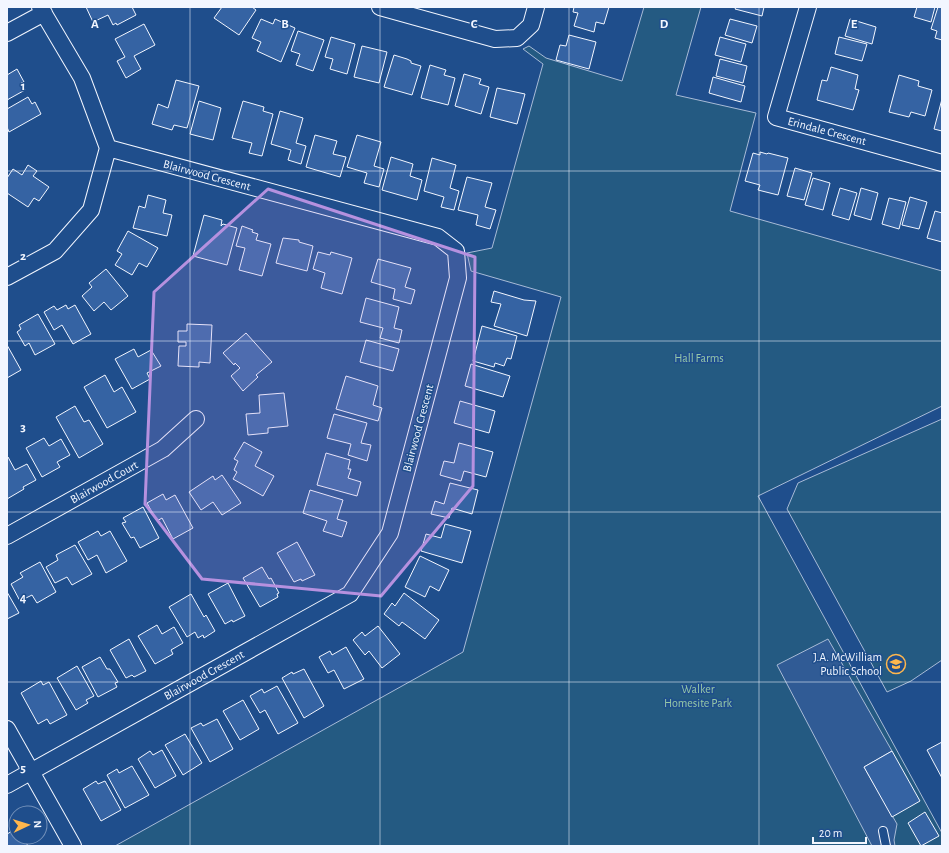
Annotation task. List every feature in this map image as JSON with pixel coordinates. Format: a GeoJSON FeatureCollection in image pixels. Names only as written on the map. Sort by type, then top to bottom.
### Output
{"type":"FeatureCollection","features":[{"type":"Feature","properties":{"kind":"street"},"geometry":{"type":"LineString","coordinates":[[380,7],[495,38],[517,38],[530,25],[536,7]]}},
{"type":"Feature","properties":{"kind":"street","name":"Erindale Crescent"},"geometry":{"type":"LineString","coordinates":[[808,7],[776,117],[942,163]]}},
{"type":"Feature","properties":{"kind":"street"},"geometry":{"type":"LineString","coordinates":[[7,33],[42,10],[82,78],[108,148],[91,210],[54,251],[7,277]]}},
{"type":"Feature","properties":{"kind":"street","name":"Blairwood Crescent"},"geometry":{"type":"LineString","coordinates":[[7,785],[350,594],[390,533],[458,278],[456,251],[438,237],[108,148]]}},
{"type":"Feature","properties":{"kind":"street","name":"Blairwood Court"},"geometry":{"type":"LineString","coordinates":[[7,536],[163,449],[196,419]]}},
{"type":"Feature","properties":{"kind":"street"},"geometry":{"type":"LineString","coordinates":[[7,729],[73,846]]}},
{"type":"Feature","properties":{"kind":"lane"},"geometry":{"type":"LineString","coordinates":[[883,831],[886,846]]}},
{"type":"Feature","properties":{"kind":"highlighted area"},"geometry":{"type":"Polygon","coordinates":[[[268,189],[475,257],[473,486],[381,596],[202,579],[145,504],[154,292],[268,189]]]}},
{"type":"Feature","properties":{"kind":"green space"},"geometry":{"type":"Polygon","coordinates":[[[644,7],[701,7],[676,95],[756,113],[730,211],[942,271],[942,406],[758,496],[942,833],[942,846],[115,846],[463,652],[561,297],[471,271],[467,253],[492,248],[543,64],[523,49],[529,46],[546,58],[622,81],[644,7]]]}},
{"type":"Feature","properties":{"kind":"green space","name":"J.A. McWilliam Public School"},"geometry":{"type":"Polygon","coordinates":[[[942,419],[942,660],[911,681],[887,692],[787,509],[798,483],[942,419]]]}},
{"type":"Feature","properties":{"kind":"shaded area"},"geometry":{"type":"Polygon","coordinates":[[[828,639],[892,751],[864,767],[897,824],[894,840],[895,846],[872,846],[777,665],[828,639]]]}},
{"type":"Feature","properties":{"kind":"building"},"geometry":{"type":"Polygon","coordinates":[[[86,7],[132,7],[136,15],[117,25],[116,23],[113,25],[108,15],[93,22],[86,7]]]}},
{"type":"Feature","properties":{"kind":"building"},"geometry":{"type":"Polygon","coordinates":[[[222,7],[252,7],[256,10],[239,35],[214,18],[222,7]]]}},
{"type":"Feature","properties":{"kind":"building"},"geometry":{"type":"Polygon","coordinates":[[[574,7],[609,7],[604,24],[596,22],[594,32],[574,26],[578,13],[573,12],[574,7]]]}},
{"type":"Feature","properties":{"kind":"building"},"geometry":{"type":"Polygon","coordinates":[[[736,7],[764,7],[762,16],[735,9],[736,7]]]}},
{"type":"Feature","properties":{"kind":"building"},"geometry":{"type":"Polygon","coordinates":[[[917,7],[935,7],[931,22],[914,17],[917,7]]]}},
{"type":"Feature","properties":{"kind":"building"},"geometry":{"type":"Polygon","coordinates":[[[938,7],[942,7],[942,40],[935,38],[937,31],[931,29],[938,7]]]}},
{"type":"Feature","properties":{"kind":"building"},"geometry":{"type":"Polygon","coordinates":[[[261,19],[273,24],[275,19],[295,28],[281,62],[257,51],[261,42],[252,38],[261,19]]]}},
{"type":"Feature","properties":{"kind":"building"},"geometry":{"type":"Polygon","coordinates":[[[730,19],[757,26],[752,43],[725,35],[730,19]]]}},
{"type":"Feature","properties":{"kind":"building"},"geometry":{"type":"Polygon","coordinates":[[[850,19],[876,27],[872,44],[845,36],[850,19]]]}},
{"type":"Feature","properties":{"kind":"building"},"geometry":{"type":"Polygon","coordinates":[[[144,24],[155,45],[134,56],[141,69],[126,78],[117,61],[125,57],[115,39],[144,24]]]}},
{"type":"Feature","properties":{"kind":"building"},"geometry":{"type":"Polygon","coordinates":[[[298,31],[324,40],[313,71],[296,65],[300,54],[291,51],[298,31]]]}},
{"type":"Feature","properties":{"kind":"building"},"geometry":{"type":"Polygon","coordinates":[[[569,35],[596,42],[589,69],[556,60],[560,45],[566,46],[569,35]]]}},
{"type":"Feature","properties":{"kind":"building"},"geometry":{"type":"Polygon","coordinates":[[[331,37],[355,44],[347,74],[330,69],[333,59],[325,57],[331,37]]]}},
{"type":"Feature","properties":{"kind":"building"},"geometry":{"type":"Polygon","coordinates":[[[720,37],[746,44],[741,62],[715,55],[720,37]]]}},
{"type":"Feature","properties":{"kind":"building"},"geometry":{"type":"Polygon","coordinates":[[[839,37],[867,44],[862,61],[835,54],[839,37]]]}},
{"type":"Feature","properties":{"kind":"building"},"geometry":{"type":"Polygon","coordinates":[[[362,46],[387,52],[379,83],[354,77],[362,46]]]}},
{"type":"Feature","properties":{"kind":"building"},"geometry":{"type":"Polygon","coordinates":[[[394,55],[407,59],[411,61],[411,63],[421,66],[412,95],[384,87],[394,55]]]}},
{"type":"Feature","properties":{"kind":"building"},"geometry":{"type":"Polygon","coordinates":[[[720,59],[747,66],[743,83],[716,76],[720,59]]]}},
{"type":"Feature","properties":{"kind":"building"},"geometry":{"type":"Polygon","coordinates":[[[430,65],[446,70],[444,75],[455,78],[448,105],[421,98],[430,65]]]}},
{"type":"Feature","properties":{"kind":"building"},"geometry":{"type":"Polygon","coordinates":[[[831,67],[858,75],[855,89],[859,90],[853,110],[817,100],[822,80],[827,81],[831,67]]]}},
{"type":"Feature","properties":{"kind":"building"},"geometry":{"type":"Polygon","coordinates":[[[17,69],[24,82],[21,83],[25,90],[7,100],[7,75],[17,69]]]}},
{"type":"Feature","properties":{"kind":"building"},"geometry":{"type":"Polygon","coordinates":[[[464,74],[481,79],[479,84],[489,87],[481,114],[455,106],[464,74]]]}},
{"type":"Feature","properties":{"kind":"building"},"geometry":{"type":"Polygon","coordinates":[[[899,75],[919,81],[918,86],[932,90],[925,116],[911,112],[909,117],[889,112],[899,75]]]}},
{"type":"Feature","properties":{"kind":"building"},"geometry":{"type":"Polygon","coordinates":[[[713,77],[745,86],[741,102],[709,93],[713,77]]]}},
{"type":"Feature","properties":{"kind":"building"},"geometry":{"type":"Polygon","coordinates":[[[176,80],[199,86],[187,128],[174,125],[172,130],[152,124],[158,104],[168,108],[176,80]]]}},
{"type":"Feature","properties":{"kind":"building"},"geometry":{"type":"Polygon","coordinates":[[[497,88],[525,94],[517,124],[490,117],[497,88]]]}},
{"type":"Feature","properties":{"kind":"building"},"geometry":{"type":"Polygon","coordinates":[[[28,97],[32,104],[35,102],[41,114],[9,132],[7,127],[7,109],[28,97]]]}},
{"type":"Feature","properties":{"kind":"building"},"geometry":{"type":"Polygon","coordinates":[[[942,99],[942,131],[934,129],[942,99]]]}},
{"type":"Feature","properties":{"kind":"building"},"geometry":{"type":"Polygon","coordinates":[[[199,101],[221,108],[213,140],[190,134],[199,101]]]}},
{"type":"Feature","properties":{"kind":"building"},"geometry":{"type":"Polygon","coordinates":[[[243,101],[264,107],[263,111],[273,114],[262,156],[249,153],[252,143],[232,138],[243,101]]]}},
{"type":"Feature","properties":{"kind":"building"},"geometry":{"type":"Polygon","coordinates":[[[280,111],[303,118],[296,143],[306,146],[301,164],[288,160],[291,150],[271,144],[280,111]]]}},
{"type":"Feature","properties":{"kind":"building"},"geometry":{"type":"Polygon","coordinates":[[[315,135],[337,141],[333,154],[346,157],[340,177],[306,167],[315,135]]]}},
{"type":"Feature","properties":{"kind":"building"},"geometry":{"type":"Polygon","coordinates":[[[357,135],[381,142],[374,166],[384,169],[379,187],[364,183],[367,173],[347,167],[357,135]]]}},
{"type":"Feature","properties":{"kind":"building"},"geometry":{"type":"Polygon","coordinates":[[[760,152],[788,158],[778,195],[758,190],[760,185],[745,181],[753,153],[760,155],[760,152]]]}},
{"type":"Feature","properties":{"kind":"building"},"geometry":{"type":"Polygon","coordinates":[[[391,157],[413,164],[410,176],[422,180],[417,200],[382,190],[391,157]]]}},
{"type":"Feature","properties":{"kind":"building"},"geometry":{"type":"Polygon","coordinates":[[[432,158],[456,165],[450,188],[459,191],[454,210],[441,207],[444,197],[424,191],[432,158]]]}},
{"type":"Feature","properties":{"kind":"building"},"geometry":{"type":"Polygon","coordinates":[[[28,165],[37,171],[33,176],[49,187],[39,201],[34,198],[28,207],[7,193],[7,178],[13,169],[22,175],[28,165]]]}},
{"type":"Feature","properties":{"kind":"building"},"geometry":{"type":"Polygon","coordinates":[[[795,168],[812,173],[804,200],[787,196],[795,168]]]}},
{"type":"Feature","properties":{"kind":"building"},"geometry":{"type":"Polygon","coordinates":[[[467,177],[492,183],[485,207],[496,210],[490,229],[476,225],[478,215],[458,210],[467,177]]]}},
{"type":"Feature","properties":{"kind":"building"},"geometry":{"type":"Polygon","coordinates":[[[813,178],[830,183],[823,210],[805,205],[813,178]]]}},
{"type":"Feature","properties":{"kind":"building"},"geometry":{"type":"Polygon","coordinates":[[[840,188],[857,193],[849,220],[832,215],[840,188]]]}},
{"type":"Feature","properties":{"kind":"building"},"geometry":{"type":"Polygon","coordinates":[[[861,188],[878,193],[871,220],[854,215],[861,188]]]}},
{"type":"Feature","properties":{"kind":"building"},"geometry":{"type":"Polygon","coordinates":[[[148,195],[166,200],[163,213],[172,215],[167,236],[133,228],[139,206],[145,208],[148,195]]]}},
{"type":"Feature","properties":{"kind":"building"},"geometry":{"type":"Polygon","coordinates":[[[910,197],[927,202],[919,229],[902,225],[910,197]]]}},
{"type":"Feature","properties":{"kind":"building"},"geometry":{"type":"Polygon","coordinates":[[[889,198],[906,202],[899,229],[882,224],[889,198]]]}},
{"type":"Feature","properties":{"kind":"building"},"geometry":{"type":"Polygon","coordinates":[[[935,211],[942,213],[942,242],[927,238],[935,211]]]}},
{"type":"Feature","properties":{"kind":"building"},"geometry":{"type":"Polygon","coordinates":[[[204,215],[222,220],[221,226],[223,224],[237,228],[227,265],[193,256],[204,215]]]}},
{"type":"Feature","properties":{"kind":"building"},"geometry":{"type":"Polygon","coordinates":[[[242,226],[253,230],[252,232],[258,234],[256,240],[271,244],[262,276],[239,270],[245,248],[236,246],[242,226]]]}},
{"type":"Feature","properties":{"kind":"building"},"geometry":{"type":"Polygon","coordinates":[[[128,231],[158,248],[147,267],[139,263],[132,275],[115,265],[122,254],[117,251],[128,231]]]}},
{"type":"Feature","properties":{"kind":"building"},"geometry":{"type":"Polygon","coordinates":[[[283,238],[299,240],[299,242],[313,246],[307,271],[276,263],[283,238]]]}},
{"type":"Feature","properties":{"kind":"building"},"geometry":{"type":"Polygon","coordinates":[[[318,252],[330,255],[331,252],[352,258],[342,294],[321,288],[325,273],[313,269],[318,252]]]}},
{"type":"Feature","properties":{"kind":"building"},"geometry":{"type":"Polygon","coordinates":[[[378,259],[411,268],[405,287],[415,290],[411,304],[393,299],[395,289],[371,282],[378,259]]]}},
{"type":"Feature","properties":{"kind":"building"},"geometry":{"type":"Polygon","coordinates":[[[106,269],[128,296],[111,310],[104,302],[94,311],[82,296],[92,287],[89,283],[106,269]]]}},
{"type":"Feature","properties":{"kind":"building"},"geometry":{"type":"Polygon","coordinates":[[[494,291],[524,300],[536,301],[527,336],[494,326],[501,304],[491,302],[494,291]]]}},
{"type":"Feature","properties":{"kind":"building"},"geometry":{"type":"Polygon","coordinates":[[[366,298],[399,307],[394,328],[402,330],[399,343],[380,338],[383,328],[360,322],[366,298]]]}},
{"type":"Feature","properties":{"kind":"building"},"geometry":{"type":"Polygon","coordinates":[[[66,305],[68,309],[75,305],[91,334],[73,344],[62,325],[54,330],[44,312],[54,306],[57,310],[66,305]]]}},
{"type":"Feature","properties":{"kind":"building"},"geometry":{"type":"Polygon","coordinates":[[[38,314],[55,344],[35,355],[29,343],[25,346],[17,332],[21,329],[19,325],[38,314]]]}},
{"type":"Feature","properties":{"kind":"building"},"geometry":{"type":"Polygon","coordinates":[[[187,324],[212,325],[210,363],[199,362],[199,367],[178,366],[179,346],[186,346],[186,342],[178,342],[178,331],[187,331],[187,324]]]}},
{"type":"Feature","properties":{"kind":"building"},"geometry":{"type":"Polygon","coordinates":[[[482,326],[517,336],[511,359],[507,358],[504,366],[495,363],[494,367],[473,361],[482,326]]]}},
{"type":"Feature","properties":{"kind":"building"},"geometry":{"type":"Polygon","coordinates":[[[246,333],[272,362],[256,375],[258,377],[243,391],[231,376],[240,368],[235,363],[234,365],[223,353],[246,333]]]}},
{"type":"Feature","properties":{"kind":"building"},"geometry":{"type":"Polygon","coordinates":[[[366,340],[399,349],[393,371],[360,362],[366,340]]]}},
{"type":"Feature","properties":{"kind":"building"},"geometry":{"type":"Polygon","coordinates":[[[7,345],[21,370],[7,378],[7,345]]]}},
{"type":"Feature","properties":{"kind":"building"},"geometry":{"type":"Polygon","coordinates":[[[134,349],[138,357],[151,350],[161,366],[147,373],[150,379],[132,389],[115,359],[134,349]]]}},
{"type":"Feature","properties":{"kind":"building"},"geometry":{"type":"Polygon","coordinates":[[[471,364],[510,376],[503,397],[465,386],[471,364]]]}},
{"type":"Feature","properties":{"kind":"building"},"geometry":{"type":"Polygon","coordinates":[[[105,375],[114,392],[122,387],[136,412],[107,428],[84,387],[105,375]]]}},
{"type":"Feature","properties":{"kind":"building"},"geometry":{"type":"Polygon","coordinates":[[[346,376],[378,386],[373,405],[382,408],[378,421],[336,409],[346,376]]]}},
{"type":"Feature","properties":{"kind":"building"},"geometry":{"type":"Polygon","coordinates":[[[284,393],[288,426],[268,428],[268,433],[248,435],[246,414],[260,413],[259,395],[284,393]]]}},
{"type":"Feature","properties":{"kind":"building"},"geometry":{"type":"Polygon","coordinates":[[[460,401],[495,411],[489,433],[454,423],[460,401]]]}},
{"type":"Feature","properties":{"kind":"building"},"geometry":{"type":"Polygon","coordinates":[[[75,406],[84,422],[89,420],[103,444],[79,458],[56,417],[75,406]]]}},
{"type":"Feature","properties":{"kind":"building"},"geometry":{"type":"Polygon","coordinates":[[[334,414],[367,423],[361,443],[371,445],[367,461],[348,455],[351,444],[327,438],[334,414]]]}},
{"type":"Feature","properties":{"kind":"building"},"geometry":{"type":"Polygon","coordinates":[[[44,438],[49,446],[61,439],[70,455],[57,462],[60,467],[42,477],[26,448],[44,438]]]}},
{"type":"Feature","properties":{"kind":"building"},"geometry":{"type":"Polygon","coordinates":[[[244,442],[262,452],[255,466],[274,476],[263,496],[233,479],[237,472],[234,470],[238,461],[234,459],[244,442]]]}},
{"type":"Feature","properties":{"kind":"building"},"geometry":{"type":"Polygon","coordinates":[[[459,443],[493,452],[486,477],[464,471],[461,481],[440,475],[444,461],[454,463],[459,443]]]}},
{"type":"Feature","properties":{"kind":"building"},"geometry":{"type":"Polygon","coordinates":[[[326,453],[350,460],[348,469],[351,469],[348,478],[361,482],[357,496],[317,485],[326,453]]]}},
{"type":"Feature","properties":{"kind":"building"},"geometry":{"type":"Polygon","coordinates":[[[7,457],[15,470],[27,464],[36,480],[23,487],[24,489],[7,499],[7,457]]]}},
{"type":"Feature","properties":{"kind":"building"},"geometry":{"type":"Polygon","coordinates":[[[222,475],[241,503],[222,515],[213,502],[201,510],[189,492],[213,476],[215,480],[222,475]]]}},
{"type":"Feature","properties":{"kind":"building"},"geometry":{"type":"Polygon","coordinates":[[[450,483],[478,490],[472,514],[452,508],[449,518],[431,514],[435,501],[444,504],[450,483]]]}},
{"type":"Feature","properties":{"kind":"building"},"geometry":{"type":"Polygon","coordinates":[[[310,490],[343,500],[337,519],[347,522],[342,537],[323,531],[327,521],[303,513],[310,490]]]}},
{"type":"Feature","properties":{"kind":"building"},"geometry":{"type":"Polygon","coordinates":[[[163,494],[166,500],[175,495],[193,528],[173,539],[162,518],[157,521],[147,503],[163,494]]]}},
{"type":"Feature","properties":{"kind":"building"},"geometry":{"type":"Polygon","coordinates":[[[143,507],[159,538],[140,548],[134,537],[131,538],[122,523],[126,522],[123,518],[143,507]]]}},
{"type":"Feature","properties":{"kind":"building"},"geometry":{"type":"Polygon","coordinates":[[[445,524],[471,531],[462,563],[421,551],[426,534],[441,538],[445,524]]]}},
{"type":"Feature","properties":{"kind":"building"},"geometry":{"type":"Polygon","coordinates":[[[98,531],[101,536],[110,531],[127,561],[106,573],[97,555],[88,560],[78,542],[98,531]]]}},
{"type":"Feature","properties":{"kind":"building"},"geometry":{"type":"Polygon","coordinates":[[[297,542],[315,575],[302,581],[301,579],[294,582],[277,553],[297,542]]]}},
{"type":"Feature","properties":{"kind":"building"},"geometry":{"type":"Polygon","coordinates":[[[75,545],[92,574],[72,585],[67,577],[55,583],[46,567],[58,560],[56,555],[75,545]]]}},
{"type":"Feature","properties":{"kind":"building"},"geometry":{"type":"Polygon","coordinates":[[[420,556],[449,570],[439,591],[430,586],[425,597],[405,587],[420,556]]]}},
{"type":"Feature","properties":{"kind":"building"},"geometry":{"type":"Polygon","coordinates":[[[40,562],[56,592],[37,603],[32,595],[20,601],[11,584],[23,577],[20,573],[40,562]]]}},
{"type":"Feature","properties":{"kind":"building"},"geometry":{"type":"Polygon","coordinates":[[[262,567],[269,579],[271,578],[279,593],[277,594],[278,597],[260,607],[243,578],[262,567]]]}},
{"type":"Feature","properties":{"kind":"building"},"geometry":{"type":"Polygon","coordinates":[[[228,583],[245,616],[225,624],[208,594],[228,583]]]}},
{"type":"Feature","properties":{"kind":"building"},"geometry":{"type":"Polygon","coordinates":[[[7,592],[19,613],[7,619],[7,592]]]}},
{"type":"Feature","properties":{"kind":"building"},"geometry":{"type":"Polygon","coordinates":[[[404,593],[439,620],[425,639],[402,622],[399,626],[384,614],[392,603],[395,606],[404,593]]]}},
{"type":"Feature","properties":{"kind":"building"},"geometry":{"type":"Polygon","coordinates":[[[191,594],[204,617],[206,615],[215,631],[204,638],[203,635],[198,638],[195,632],[187,637],[169,607],[191,594]]]}},
{"type":"Feature","properties":{"kind":"building"},"geometry":{"type":"Polygon","coordinates":[[[157,625],[162,634],[174,627],[183,643],[171,650],[173,654],[155,664],[138,636],[157,625]]]}},
{"type":"Feature","properties":{"kind":"building"},"geometry":{"type":"Polygon","coordinates":[[[378,626],[400,654],[382,668],[369,651],[365,655],[353,640],[362,632],[365,636],[378,626]]]}},
{"type":"Feature","properties":{"kind":"building"},"geometry":{"type":"Polygon","coordinates":[[[129,639],[146,671],[134,677],[132,675],[126,678],[110,650],[129,639]]]}},
{"type":"Feature","properties":{"kind":"building"},"geometry":{"type":"Polygon","coordinates":[[[346,647],[364,679],[344,689],[334,670],[328,673],[319,657],[330,651],[332,655],[346,647]]]}},
{"type":"Feature","properties":{"kind":"building"},"geometry":{"type":"Polygon","coordinates":[[[100,657],[107,669],[110,669],[118,682],[115,683],[117,687],[98,697],[82,667],[100,657]]]}},
{"type":"Feature","properties":{"kind":"building"},"geometry":{"type":"Polygon","coordinates":[[[77,666],[94,696],[86,700],[88,703],[76,710],[57,678],[77,666]]]}},
{"type":"Feature","properties":{"kind":"building"},"geometry":{"type":"Polygon","coordinates":[[[304,669],[324,706],[304,718],[282,678],[292,672],[293,674],[304,669]]]}},
{"type":"Feature","properties":{"kind":"building"},"geometry":{"type":"Polygon","coordinates":[[[41,681],[43,685],[49,682],[67,715],[50,724],[47,719],[38,724],[21,693],[41,681]]]}},
{"type":"Feature","properties":{"kind":"building"},"geometry":{"type":"Polygon","coordinates":[[[277,686],[298,723],[278,734],[265,710],[260,713],[250,696],[262,689],[264,693],[277,686]]]}},
{"type":"Feature","properties":{"kind":"building"},"geometry":{"type":"Polygon","coordinates":[[[243,700],[259,729],[240,740],[223,711],[243,700]]]}},
{"type":"Feature","properties":{"kind":"building"},"geometry":{"type":"Polygon","coordinates":[[[217,719],[233,749],[210,762],[191,728],[201,723],[203,726],[217,719]]]}},
{"type":"Feature","properties":{"kind":"building"},"geometry":{"type":"Polygon","coordinates":[[[185,734],[202,763],[183,775],[165,745],[185,734]]]}},
{"type":"Feature","properties":{"kind":"building"},"geometry":{"type":"Polygon","coordinates":[[[942,742],[942,778],[927,750],[942,742]]]}},
{"type":"Feature","properties":{"kind":"building"},"geometry":{"type":"Polygon","coordinates":[[[162,750],[176,776],[155,788],[138,759],[150,751],[153,755],[162,750]]]}},
{"type":"Feature","properties":{"kind":"building"},"geometry":{"type":"Polygon","coordinates":[[[892,751],[920,801],[892,817],[864,767],[892,751]]]}},
{"type":"Feature","properties":{"kind":"building"},"geometry":{"type":"Polygon","coordinates":[[[132,766],[149,795],[125,808],[107,775],[117,769],[119,773],[132,766]]]}},
{"type":"Feature","properties":{"kind":"building"},"geometry":{"type":"Polygon","coordinates":[[[96,781],[98,784],[105,781],[121,810],[101,821],[83,789],[96,781]]]}},
{"type":"Feature","properties":{"kind":"building"},"geometry":{"type":"Polygon","coordinates":[[[925,812],[939,836],[921,846],[908,823],[925,812]]]}},
{"type":"Feature","properties":{"kind":"building"},"geometry":{"type":"Polygon","coordinates":[[[7,834],[8,845],[28,846],[7,846],[7,834]]]}},
{"type":"Feature","properties":{"kind":"place","name":"J.A. McWilliam Public School"},"geometry":{"type":"Point","coordinates":[896,664]}},
{"type":"Feature","properties":{"kind":"park label","name":"Hall Farms"},"geometry":{"type":"Point","coordinates":[699,358]}},
{"type":"Feature","properties":{"kind":"park label","name":"Walker Homesite Park"},"geometry":{"type":"Point","coordinates":[698,696]}}]}
